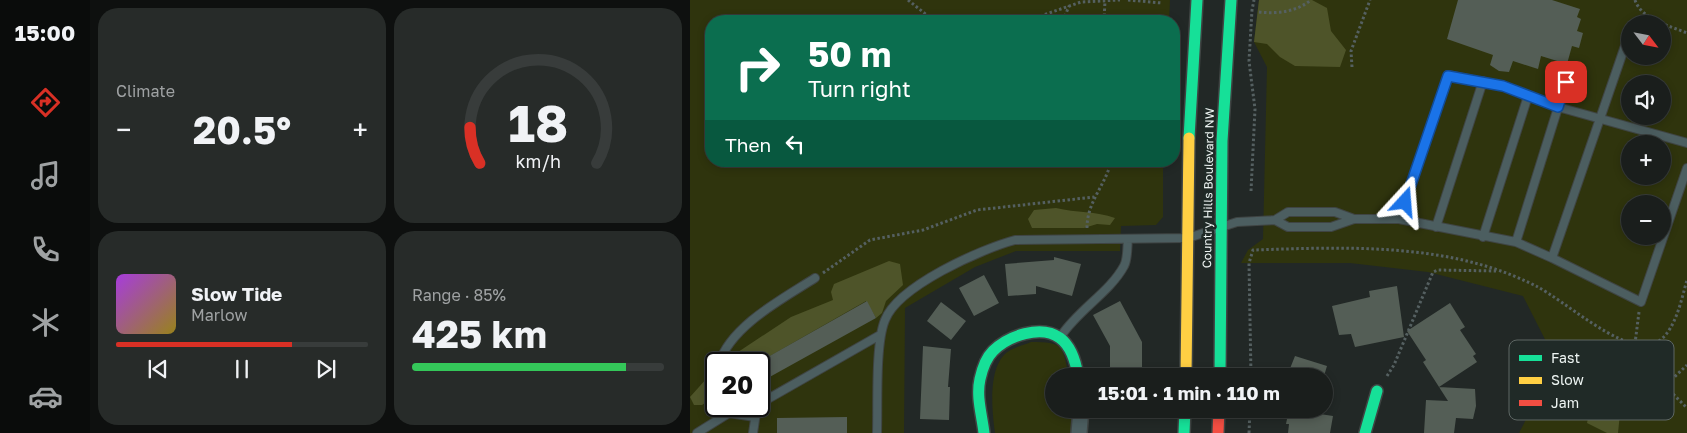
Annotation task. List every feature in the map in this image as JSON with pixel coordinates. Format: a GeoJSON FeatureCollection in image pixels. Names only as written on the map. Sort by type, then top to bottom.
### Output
{"type":"FeatureCollection","features":[{"type":"Feature","properties":{"kind":"main road","name":"Country Hills Boulevard NW"},"geometry":{"type":"LineString","coordinates":[[1186,368],[1190,100],[1197,0]]}},
{"type":"Feature","properties":{"kind":"main road","name":"Country Hills Boulevard NW"},"geometry":{"type":"LineString","coordinates":[[1220,368],[1220,228],[1225,71],[1232,0]]}},
{"type":"Feature","properties":{"kind":"main road"},"geometry":{"type":"LineString","coordinates":[[984,433],[978,390],[980,377],[992,352],[1008,341],[1025,334],[1042,331],[1060,338],[1075,361],[1076,368]]}},
{"type":"Feature","properties":{"kind":"main road"},"geometry":{"type":"LineString","coordinates":[[1366,433],[1377,391]]}},
{"type":"Feature","properties":{"kind":"main road"},"geometry":{"type":"LineString","coordinates":[[1184,433],[1185,418]]}},
{"type":"Feature","properties":{"kind":"main road"},"geometry":{"type":"LineString","coordinates":[[1218,433],[1219,418]]}},
{"type":"Feature","properties":{"kind":"street"},"geometry":{"type":"LineString","coordinates":[[1079,433],[1080,418]]}},
{"type":"Feature","properties":{"kind":"lane"},"geometry":{"type":"LineString","coordinates":[[1552,258],[1621,58]]}},
{"type":"Feature","properties":{"kind":"lane"},"geometry":{"type":"LineString","coordinates":[[1399,219],[1448,76],[1503,86],[1558,107],[1687,144]]}},
{"type":"Feature","properties":{"kind":"lane"},"geometry":{"type":"LineString","coordinates":[[1436,227],[1483,81]]}},
{"type":"Feature","properties":{"kind":"lane"},"geometry":{"type":"LineString","coordinates":[[1516,242],[1566,82]]}},
{"type":"Feature","properties":{"kind":"lane"},"geometry":{"type":"LineString","coordinates":[[1483,237],[1528,96]]}},
{"type":"Feature","properties":{"kind":"lane"},"geometry":{"type":"LineString","coordinates":[[1275,220],[1288,227],[1331,227],[1354,219],[1399,219],[1516,242],[1641,302],[1687,168]]}},
{"type":"Feature","properties":{"kind":"lane"},"geometry":{"type":"LineString","coordinates":[[877,433],[880,336],[885,318],[898,301],[925,280],[996,245],[1015,240],[1188,238],[1237,222],[1275,220],[1288,212],[1335,212],[1354,219]]}},
{"type":"Feature","properties":{"kind":"lane"},"geometry":{"type":"LineString","coordinates":[[1060,338],[1071,320],[1125,264],[1128,239]]}},
{"type":"Feature","properties":{"kind":"lane"},"geometry":{"type":"LineString","coordinates":[[725,352],[732,338],[767,308],[815,278]]}},
{"type":"Feature","properties":{"kind":"lane"},"geometry":{"type":"LineString","coordinates":[[770,398],[880,336]]}},
{"type":"Feature","properties":{"kind":"lane"},"geometry":{"type":"LineString","coordinates":[[697,433],[719,417]]}},
{"type":"Feature","properties":{"kind":"lane"},"geometry":{"type":"LineString","coordinates":[[753,433],[755,417]]}},
{"type":"Feature","properties":{"kind":"path"},"geometry":{"type":"LineString","coordinates":[[908,0],[927,15]]}},
{"type":"Feature","properties":{"kind":"path"},"geometry":{"type":"LineString","coordinates":[[1104,15],[1105,0]]}},
{"type":"Feature","properties":{"kind":"path"},"geometry":{"type":"LineString","coordinates":[[1042,15],[1081,2],[1120,0]]}},
{"type":"Feature","properties":{"kind":"path"},"geometry":{"type":"LineString","coordinates":[[1128,0],[1162,3]]}},
{"type":"Feature","properties":{"kind":"path"},"geometry":{"type":"LineString","coordinates":[[1252,191],[1255,109],[1249,61],[1254,0]]}},
{"type":"Feature","properties":{"kind":"path"},"geometry":{"type":"LineString","coordinates":[[1259,12],[1277,14],[1290,11],[1310,0]]}},
{"type":"Feature","properties":{"kind":"path"},"geometry":{"type":"LineString","coordinates":[[1352,67],[1351,51],[1370,0]]}},
{"type":"Feature","properties":{"kind":"path"},"geometry":{"type":"LineString","coordinates":[[1635,0],[1637,6],[1647,15],[1661,23],[1687,33]]}},
{"type":"Feature","properties":{"kind":"path"},"geometry":{"type":"LineString","coordinates":[[1066,15],[1070,5]]}},
{"type":"Feature","properties":{"kind":"path"},"geometry":{"type":"LineString","coordinates":[[1088,238],[1087,222],[1090,206],[1110,167]]}},
{"type":"Feature","properties":{"kind":"path"},"geometry":{"type":"LineString","coordinates":[[815,278],[841,262],[855,249],[870,240],[923,230],[977,210],[1094,197]]}},
{"type":"Feature","properties":{"kind":"path"},"geometry":{"type":"LineString","coordinates":[[1251,368],[1249,263],[1253,250],[1332,248],[1424,251],[1499,271],[1536,286],[1624,340]]}},
{"type":"Feature","properties":{"kind":"path"},"geometry":{"type":"LineString","coordinates":[[1377,391],[1394,365],[1434,272],[1438,270],[1499,271]]}},
{"type":"Feature","properties":{"kind":"path"},"geometry":{"type":"LineString","coordinates":[[1662,340],[1669,330],[1687,280]]}},
{"type":"Feature","properties":{"kind":"path"},"geometry":{"type":"LineString","coordinates":[[1636,340],[1641,302]]}},
{"type":"Feature","properties":{"kind":"path"},"geometry":{"type":"LineString","coordinates":[[1674,377],[1687,365]]}},
{"type":"Feature","properties":{"kind":"path"},"geometry":{"type":"LineString","coordinates":[[1674,396],[1687,408]]}},
{"type":"Feature","properties":{"kind":"path"},"geometry":{"type":"LineString","coordinates":[[1249,433],[1250,418]]}},
{"type":"Feature","properties":{"kind":"green space"},"geometry":{"type":"Polygon","coordinates":[[[690,0],[1170,0],[1169,15],[705,15],[705,167],[1163,167],[1163,217],[1156,225],[1121,226],[1120,251],[1016,251],[975,267],[905,308],[904,433],[690,433],[690,0]]]}},
{"type":"Feature","properties":{"kind":"green space"},"geometry":{"type":"Polygon","coordinates":[[[1259,0],[1687,0],[1687,433],[1519,433],[1526,420],[1674,420],[1674,340],[1545,340],[1523,296],[1428,272],[1350,263],[1241,263],[1248,250],[1263,239],[1267,67],[1254,42],[1259,0]]]}},
{"type":"Feature","properties":{"kind":"green space"},"geometry":{"type":"Polygon","coordinates":[[[1259,0],[1312,0],[1327,8],[1331,31],[1346,50],[1340,67],[1295,66],[1280,57],[1267,44],[1254,42],[1259,0]]]}},
{"type":"Feature","properties":{"kind":"green space"},"geometry":{"type":"Polygon","coordinates":[[[1056,208],[1101,214],[1115,218],[1110,225],[1097,224],[1084,228],[1032,228],[1028,219],[1034,210],[1056,208]]]}},
{"type":"Feature","properties":{"kind":"green space"},"geometry":{"type":"Polygon","coordinates":[[[889,261],[900,264],[903,285],[886,301],[882,313],[876,318],[866,301],[770,356],[770,352],[738,352],[791,317],[833,300],[831,292],[834,284],[889,261]]]}},
{"type":"Feature","properties":{"kind":"green space"},"geometry":{"type":"Polygon","coordinates":[[[1031,342],[1050,343],[1060,347],[1067,368],[1045,368],[1045,418],[1073,418],[1072,433],[995,433],[992,401],[994,377],[1002,357],[1017,347],[1031,342]]]}},
{"type":"Feature","properties":{"kind":"green space"},"geometry":{"type":"Polygon","coordinates":[[[705,380],[705,403],[694,405],[690,397],[705,380]]]}},
{"type":"Feature","properties":{"kind":"green space"},"geometry":{"type":"Polygon","coordinates":[[[1588,420],[1619,420],[1618,433],[1607,433],[1587,423],[1588,420]]]}},
{"type":"Feature","properties":{"kind":"building"},"geometry":{"type":"Polygon","coordinates":[[[1458,0],[1552,0],[1580,9],[1577,17],[1581,19],[1577,31],[1583,33],[1579,48],[1572,46],[1567,64],[1541,56],[1538,69],[1513,61],[1509,72],[1499,71],[1490,65],[1493,55],[1447,39],[1458,0]]]}},
{"type":"Feature","properties":{"kind":"building"},"geometry":{"type":"Polygon","coordinates":[[[1054,257],[1081,264],[1072,296],[1036,286],[1036,294],[1008,296],[1005,264],[1054,260],[1054,257]]]}},
{"type":"Feature","properties":{"kind":"building"},"geometry":{"type":"Polygon","coordinates":[[[984,275],[999,303],[974,316],[959,288],[984,275]]]}},
{"type":"Feature","properties":{"kind":"building"},"geometry":{"type":"Polygon","coordinates":[[[1397,286],[1404,337],[1355,347],[1351,334],[1339,335],[1332,306],[1370,297],[1369,291],[1397,286]]]}},
{"type":"Feature","properties":{"kind":"building"},"geometry":{"type":"Polygon","coordinates":[[[867,301],[876,318],[770,377],[770,356],[867,301]]]}},
{"type":"Feature","properties":{"kind":"building"},"geometry":{"type":"Polygon","coordinates":[[[1120,301],[1142,342],[1142,368],[1110,368],[1110,346],[1093,315],[1120,301]]]}},
{"type":"Feature","properties":{"kind":"building"},"geometry":{"type":"Polygon","coordinates":[[[941,302],[966,321],[951,340],[927,321],[941,302]]]}},
{"type":"Feature","properties":{"kind":"building"},"geometry":{"type":"Polygon","coordinates":[[[1450,303],[1465,327],[1460,330],[1476,354],[1473,356],[1477,362],[1439,387],[1423,362],[1426,360],[1407,331],[1450,303]]]}},
{"type":"Feature","properties":{"kind":"building"},"geometry":{"type":"Polygon","coordinates":[[[923,346],[951,349],[948,387],[950,387],[949,420],[920,419],[923,346]]]}},
{"type":"Feature","properties":{"kind":"building"},"geometry":{"type":"Polygon","coordinates":[[[1295,356],[1327,366],[1326,368],[1290,368],[1295,356]]]}},
{"type":"Feature","properties":{"kind":"building"},"geometry":{"type":"Polygon","coordinates":[[[1439,387],[1475,389],[1476,406],[1473,419],[1456,418],[1454,433],[1424,433],[1426,400],[1448,401],[1439,387]]]}},
{"type":"Feature","properties":{"kind":"building"},"geometry":{"type":"Polygon","coordinates":[[[847,417],[847,433],[777,433],[777,418],[847,417]]]}},
{"type":"Feature","properties":{"kind":"building"},"geometry":{"type":"Polygon","coordinates":[[[1287,418],[1333,418],[1330,433],[1288,433],[1289,424],[1286,424],[1287,418]]]}},
{"type":"Feature","properties":{"kind":"traffic: fast"},"geometry":{"type":"LineString","coordinates":[[1189,138],[1197,0]]}},
{"type":"Feature","properties":{"kind":"traffic: fast"},"geometry":{"type":"LineString","coordinates":[[1220,368],[1222,141],[1231,0]]}},
{"type":"Feature","properties":{"kind":"traffic: fast"},"geometry":{"type":"LineString","coordinates":[[984,433],[979,386],[985,364],[993,351],[999,346],[1025,334],[1034,332],[1052,334],[1064,342],[1075,361],[1076,368]]}},
{"type":"Feature","properties":{"kind":"traffic: fast"},"geometry":{"type":"LineString","coordinates":[[1365,433],[1377,391]]}},
{"type":"Feature","properties":{"kind":"traffic: fast"},"geometry":{"type":"LineString","coordinates":[[1184,433],[1185,418]]}},
{"type":"Feature","properties":{"kind":"traffic: slow"},"geometry":{"type":"LineString","coordinates":[[1186,368],[1189,138]]}},
{"type":"Feature","properties":{"kind":"traffic: jam"},"geometry":{"type":"LineString","coordinates":[[1218,433],[1219,418]]}},
{"type":"Feature","properties":{"kind":"route"},"geometry":{"type":"LineString","coordinates":[[1405,202],[1448,76],[1503,86],[1558,107],[1566,82]]}}]}
